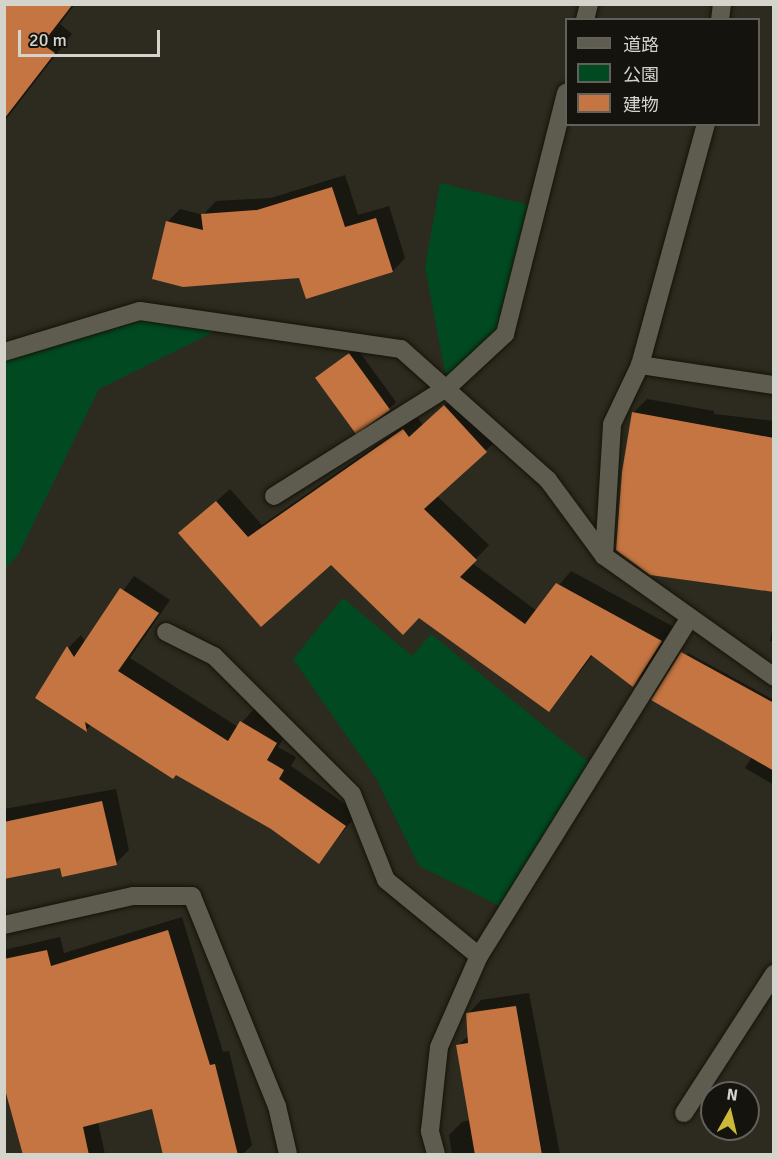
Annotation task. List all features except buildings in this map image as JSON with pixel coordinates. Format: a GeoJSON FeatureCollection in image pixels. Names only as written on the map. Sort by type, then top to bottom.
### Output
{"type":"FeatureCollection","features":[{"type":"Feature","properties":{"kind":"street"},"geometry":{"type":"LineString","coordinates":[[274,496],[448,387],[505,334],[565,101]]}},
{"type":"Feature","properties":{"kind":"street"},"geometry":{"type":"LineString","coordinates":[[604,556],[612,424],[640,365],[705,126]]}},
{"type":"Feature","properties":{"kind":"street"},"geometry":{"type":"LineString","coordinates":[[4,352],[140,311],[400,348],[448,387],[548,480],[604,556],[688,620],[774,677]]}},
{"type":"Feature","properties":{"kind":"street"},"geometry":{"type":"LineString","coordinates":[[640,365],[774,385]]}},
{"type":"Feature","properties":{"kind":"street"},"geometry":{"type":"LineString","coordinates":[[436,1155],[430,1131],[439,1047],[479,956],[688,620]]}},
{"type":"Feature","properties":{"kind":"street"},"geometry":{"type":"LineString","coordinates":[[166,632],[214,656],[352,794],[386,880],[479,956]]}},
{"type":"Feature","properties":{"kind":"street"},"geometry":{"type":"LineString","coordinates":[[4,926],[133,896],[192,896],[278,1106],[288,1155]]}},
{"type":"Feature","properties":{"kind":"street"},"geometry":{"type":"LineString","coordinates":[[684,1113],[774,974]]}},
{"type":"Feature","properties":{"kind":"green space"},"geometry":{"type":"Polygon","coordinates":[[[440,183],[538,207],[505,334],[448,387],[425,268],[440,183]]]}},
{"type":"Feature","properties":{"kind":"green space"},"geometry":{"type":"Polygon","coordinates":[[[140,311],[230,324],[99,389],[18,555],[5,569],[5,352],[140,311]]]}},
{"type":"Feature","properties":{"kind":"green space"},"geometry":{"type":"Polygon","coordinates":[[[343,598],[412,656],[431,634],[596,768],[508,910],[419,866],[376,778],[293,659],[343,598]]]}}]}
